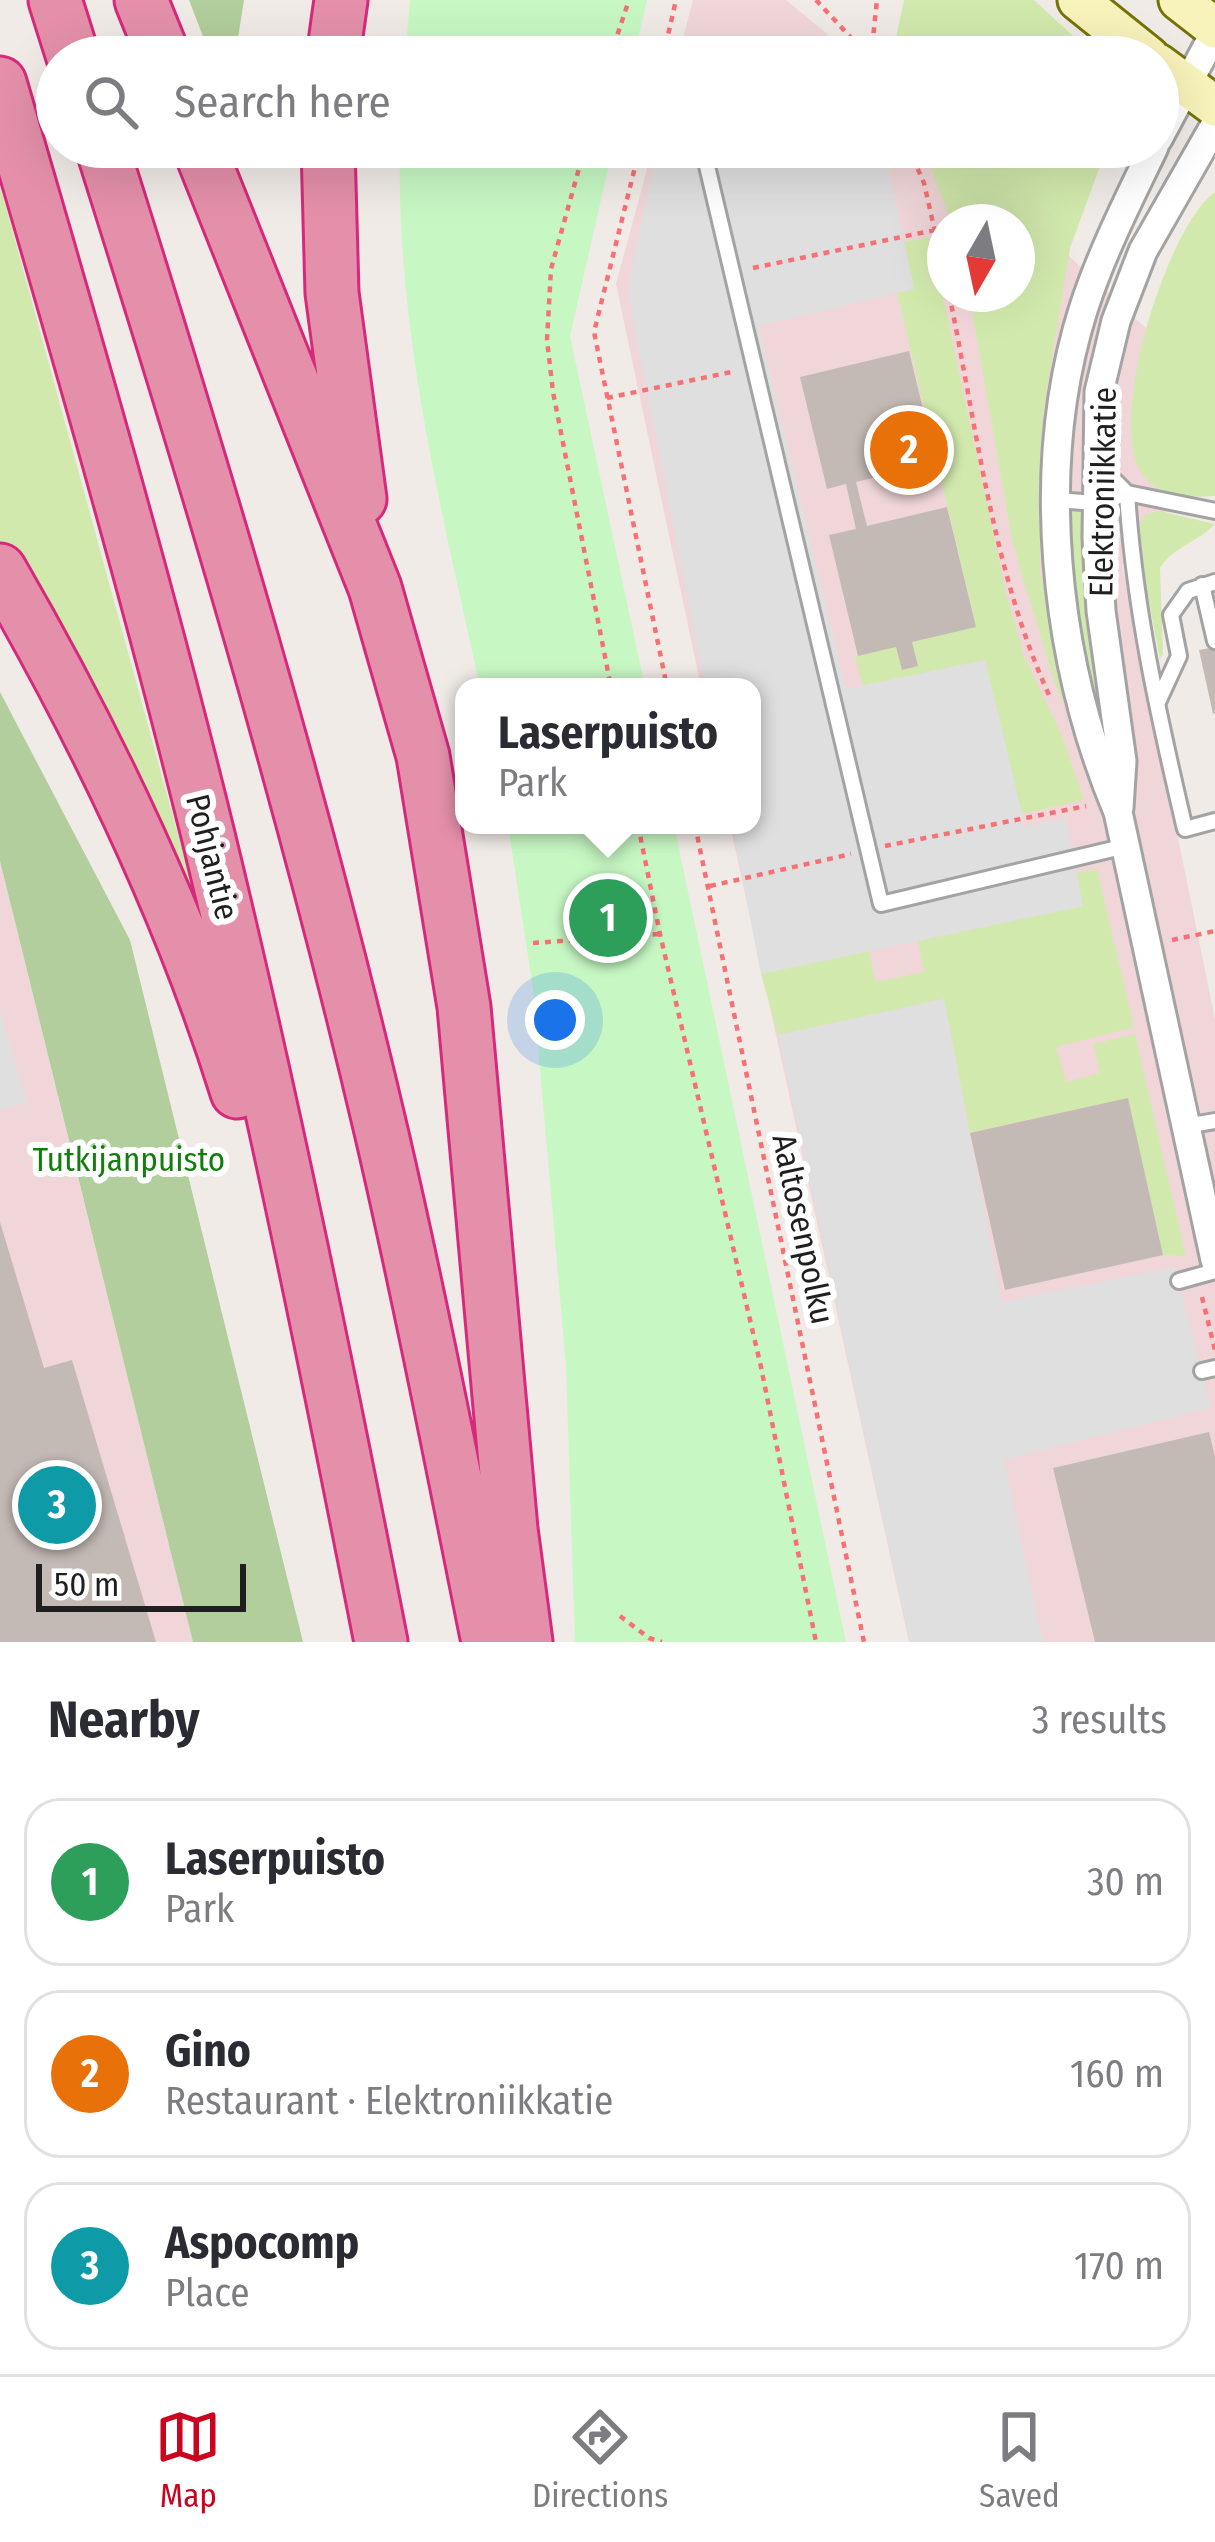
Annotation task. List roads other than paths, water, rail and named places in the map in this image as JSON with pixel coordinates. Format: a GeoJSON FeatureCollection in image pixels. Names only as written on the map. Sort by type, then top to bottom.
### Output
{"type":"FeatureCollection","features":[{"type":"Feature","properties":{"kind":"highway"},"geometry":{"type":"LineString","coordinates":[[55,0],[66,36]]}},
{"type":"Feature","properties":{"kind":"highway"},"geometry":{"type":"LineString","coordinates":[[141,0],[156,36]]}},
{"type":"Feature","properties":{"kind":"highway"},"geometry":{"type":"LineString","coordinates":[[337,36],[341,0]]}},
{"type":"Feature","properties":{"kind":"highway","name":"Pohjantie"},"geometry":{"type":"LineString","coordinates":[[0,83],[89,387],[207,832],[283,1158],[381,1642]]}},
{"type":"Feature","properties":{"kind":"highway"},"geometry":{"type":"LineString","coordinates":[[109,168],[298,808],[382,1135],[488,1642]]}},
{"type":"Feature","properties":{"kind":"highway"},"geometry":{"type":"LineString","coordinates":[[208,168],[375,588],[423,756],[464,1007],[526,1642]]}},
{"type":"Feature","properties":{"kind":"highway"},"geometry":{"type":"LineString","coordinates":[[329,168],[332,293],[375,588]]}},
{"type":"Feature","properties":{"kind":"highway"},"geometry":{"type":"LineString","coordinates":[[0,570],[64,682],[137,831],[221,1041],[342,1444]]}},
{"type":"Feature","properties":{"kind":"main road"},"geometry":{"type":"LineString","coordinates":[[1078,0],[1123,36]]}},
{"type":"Feature","properties":{"kind":"main road"},"geometry":{"type":"LineString","coordinates":[[1179,0],[1215,30]]}},
{"type":"Feature","properties":{"kind":"street","name":"Elektroniikkatie"},"geometry":{"type":"LineString","coordinates":[[1187,85],[1215,30]]}},
{"type":"Feature","properties":{"kind":"street","name":"Elektroniikkatie"},"geometry":{"type":"LineString","coordinates":[[1105,808],[1122,761],[1101,611],[1099,392],[1116,321],[1143,251],[1215,125]]}},
{"type":"Feature","properties":{"kind":"street","name":"Elektroniikkatie"},"geometry":{"type":"LineString","coordinates":[[1145,168],[1084,308],[1065,388],[1055,500],[1062,603],[1105,808],[1126,846],[1186,1126],[1208,1187],[1215,1260]]}},
{"type":"Feature","properties":{"kind":"lane"},"geometry":{"type":"LineString","coordinates":[[708,168],[881,904],[1126,846]]}},
{"type":"Feature","properties":{"kind":"lane"},"geometry":{"type":"LineString","coordinates":[[1098,464],[1127,493],[1131,562],[1156,705],[1185,830],[1215,821]]}},
{"type":"Feature","properties":{"kind":"lane"},"geometry":{"type":"LineString","coordinates":[[1055,500],[1097,503],[1127,493],[1215,511]]}},
{"type":"Feature","properties":{"kind":"lane"},"geometry":{"type":"LineString","coordinates":[[1156,705],[1179,656],[1171,615],[1188,591],[1208,584],[1215,641]]}},
{"type":"Feature","properties":{"kind":"lane"},"geometry":{"type":"LineString","coordinates":[[1186,1126],[1215,1120]]}},
{"type":"Feature","properties":{"kind":"lane"},"geometry":{"type":"LineString","coordinates":[[1179,1281],[1215,1271]]}},
{"type":"Feature","properties":{"kind":"place","name":"Gino"},"geometry":{"type":"Point","coordinates":[909,450]}},
{"type":"Feature","properties":{"kind":"place","name":"Laserpuisto"},"geometry":{"type":"Point","coordinates":[608,918]}},
{"type":"Feature","properties":{"kind":"place","name":"Aspocomp"},"geometry":{"type":"Point","coordinates":[57,1505]}},
{"type":"Feature","properties":{"kind":"park label","name":"Tutkijanpuisto"},"geometry":{"type":"Point","coordinates":[129,1160]}}]}
